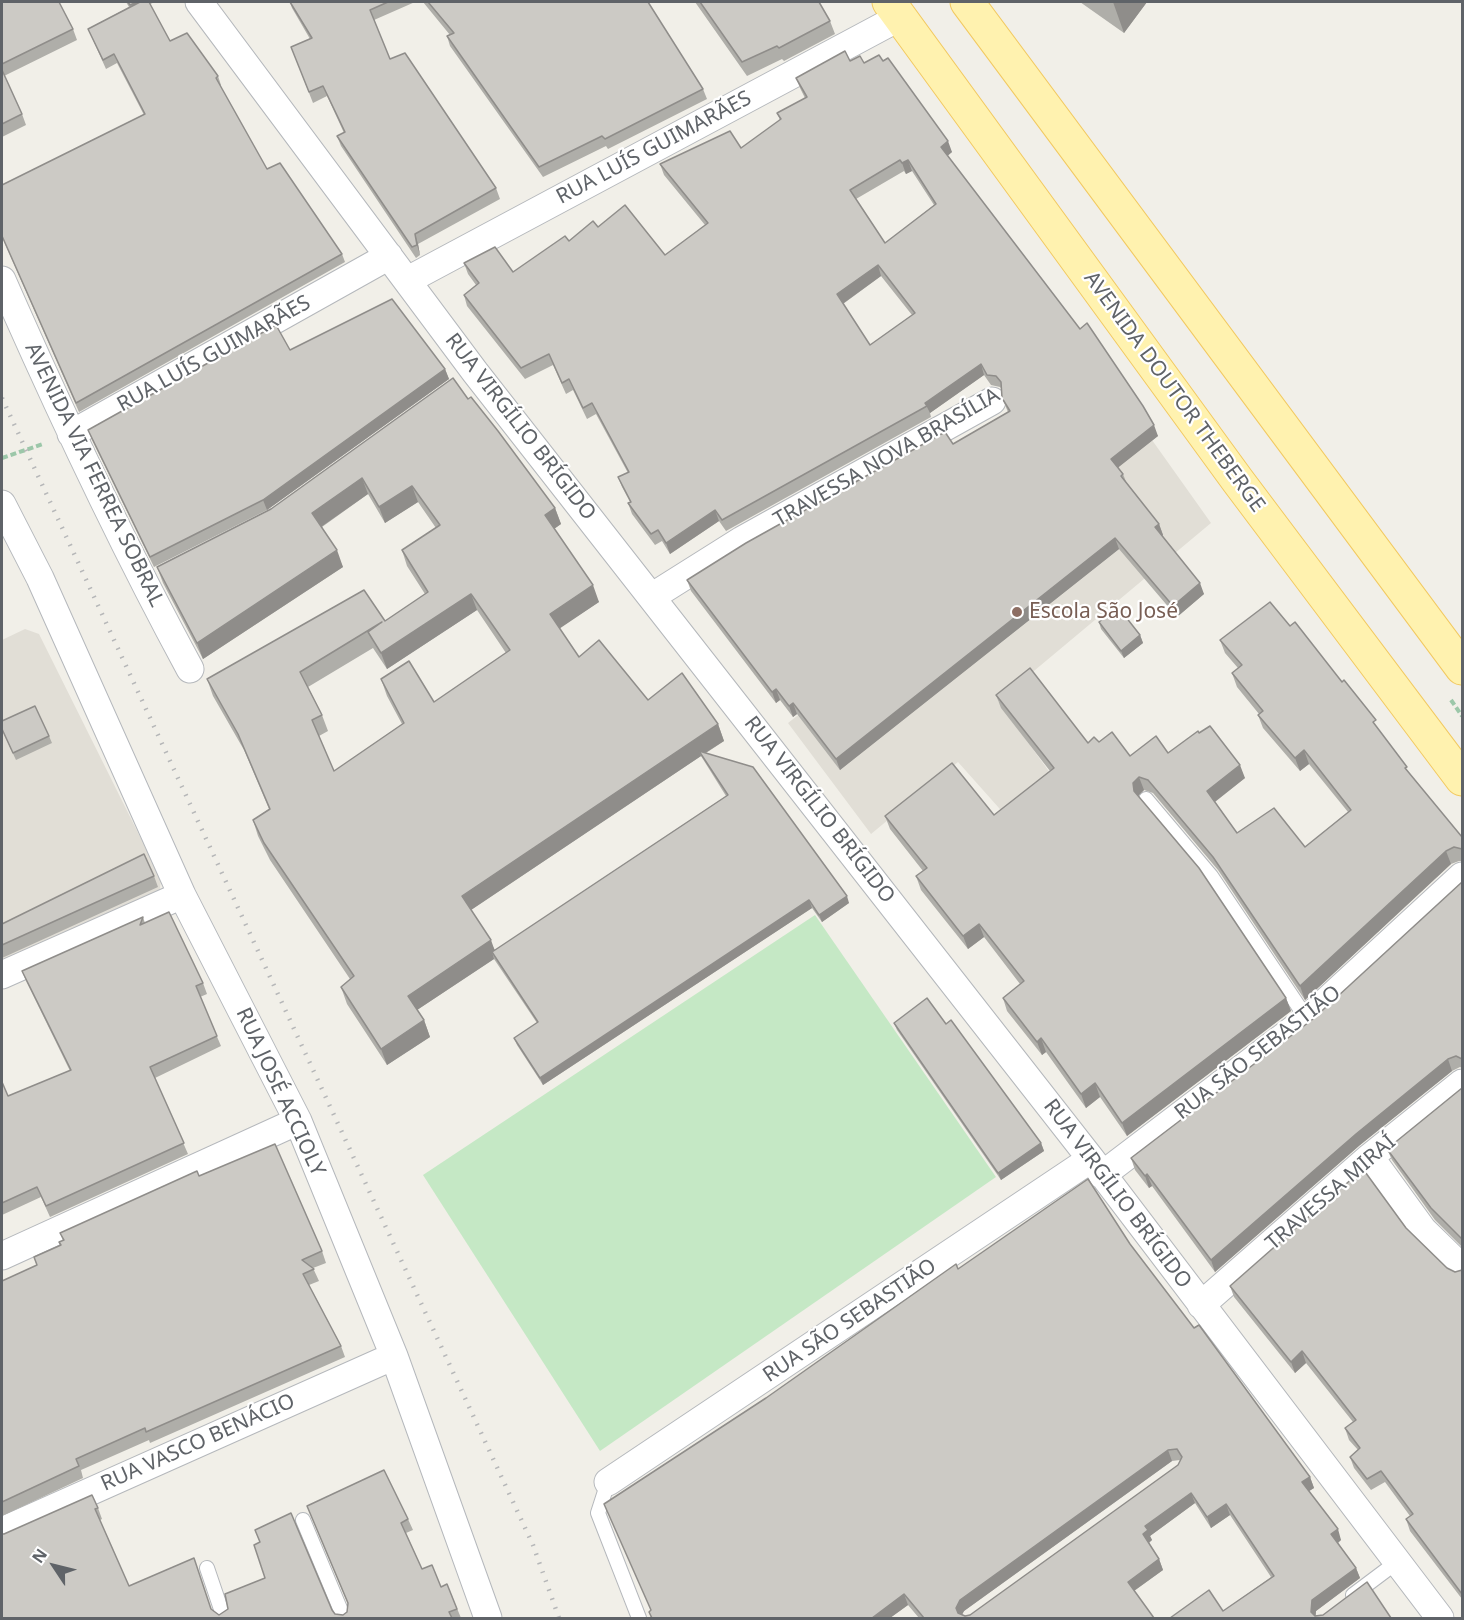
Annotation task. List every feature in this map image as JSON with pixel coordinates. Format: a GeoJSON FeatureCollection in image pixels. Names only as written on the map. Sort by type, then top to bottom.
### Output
{"type":"FeatureCollection","features":[{"type":"Feature","properties":{"kind":"main road"},"geometry":{"type":"LineString","coordinates":[[967,2],[1462,668]]}},
{"type":"Feature","properties":{"kind":"main road","name":"AVENIDA DOUTOR THEBERGE"},"geometry":{"type":"LineString","coordinates":[[894,9],[1238,481],[1458,763]]}},
{"type":"Feature","properties":{"kind":"street","name":"RUA VIRGÍLIO BRÍGIDO"},"geometry":{"type":"LineString","coordinates":[[199,2],[408,280],[470,375],[653,596],[1096,1167],[1440,1618]]}},
{"type":"Feature","properties":{"kind":"street","name":"RUA LUÍS GUIMARÃES"},"geometry":{"type":"LineString","coordinates":[[408,280],[894,9]]}},
{"type":"Feature","properties":{"kind":"street","name":"RUA LUÍS GUIMARÃES"},"geometry":{"type":"LineString","coordinates":[[71,434],[389,256]]}},
{"type":"Feature","properties":{"kind":"street","name":"AVENIDA VIA FERREA SOBRAL"},"geometry":{"type":"LineString","coordinates":[[2,280],[71,434],[148,580],[190,669]]}},
{"type":"Feature","properties":{"kind":"street","name":"TRAVESSA NOVA BRASÍLIA"},"geometry":{"type":"LineString","coordinates":[[653,596],[742,540],[992,401]]}},
{"type":"Feature","properties":{"kind":"street","name":"RUA JOSÉ ACCIOLY"},"geometry":{"type":"LineString","coordinates":[[2,504],[40,578],[183,895],[298,1121],[394,1356],[488,1618]]}},
{"type":"Feature","properties":{"kind":"street","name":"RUA SÃO SEBASTIÃO"},"geometry":{"type":"LineString","coordinates":[[608,1482],[1096,1167],[1307,1019],[1462,876]]}},
{"type":"Feature","properties":{"kind":"street"},"geometry":{"type":"LineString","coordinates":[[2,975],[183,895]]}},
{"type":"Feature","properties":{"kind":"street","name":"TRAVESSA MIRAÍ"},"geometry":{"type":"LineString","coordinates":[[1202,1305],[1370,1157],[1462,1083]]}},
{"type":"Feature","properties":{"kind":"street"},"geometry":{"type":"LineString","coordinates":[[2,1256],[298,1121]]}},
{"type":"Feature","properties":{"kind":"street"},"geometry":{"type":"LineString","coordinates":[[1370,1157],[1423,1230],[1462,1268]]}},
{"type":"Feature","properties":{"kind":"street","name":"RUA VASCO BENÁCIO"},"geometry":{"type":"LineString","coordinates":[[2,1531],[394,1356]]}},
{"type":"Feature","properties":{"kind":"lane"},"geometry":{"type":"LineString","coordinates":[[1146,799],[1211,876],[1307,1019]]}},
{"type":"Feature","properties":{"kind":"lane"},"geometry":{"type":"LineString","coordinates":[[608,1482],[598,1513],[639,1618]]}},
{"type":"Feature","properties":{"kind":"lane"},"geometry":{"type":"LineString","coordinates":[[303,1520],[344,1618]]}},
{"type":"Feature","properties":{"kind":"lane"},"geometry":{"type":"LineString","coordinates":[[1341,1604],[1397,1562]]}},
{"type":"Feature","properties":{"kind":"lane"},"geometry":{"type":"LineString","coordinates":[[207,1568],[224,1618]]}},
{"type":"Feature","properties":{"kind":"path"},"geometry":{"type":"LineString","coordinates":[[2,458],[71,434]]}},
{"type":"Feature","properties":{"kind":"shaded area","name":"Escola São José"},"geometry":{"type":"Polygon","coordinates":[[[1152,440],[1211,523],[998,701],[1053,777],[1007,817],[958,762],[871,834],[788,723],[1152,440]]]}},
{"type":"Feature","properties":{"kind":"shaded area"},"geometry":{"type":"Polygon","coordinates":[[[25,629],[39,634],[161,879],[159,898],[2,964],[2,640],[25,629]]]}},
{"type":"Feature","properties":{"kind":"green space"},"geometry":{"type":"Polygon","coordinates":[[[815,915],[996,1177],[600,1451],[423,1175],[815,915]]]}},
{"type":"Feature","properties":{"kind":"building"},"geometry":{"type":"Polygon","coordinates":[[[2,2],[59,2],[73,29],[2,64],[2,2]]]}},
{"type":"Feature","properties":{"kind":"building"},"geometry":{"type":"Polygon","coordinates":[[[140,2],[149,2],[170,41],[187,33],[218,76],[216,78],[267,169],[280,163],[342,254],[76,403],[2,236],[2,185],[145,114],[114,54],[103,60],[88,29],[140,2]]]}},
{"type":"Feature","properties":{"kind":"building"},"geometry":{"type":"Polygon","coordinates":[[[290,2],[388,2],[370,10],[390,59],[405,53],[496,188],[415,234],[417,245],[412,247],[337,136],[345,132],[323,86],[309,92],[291,47],[312,38],[290,2]]]}},
{"type":"Feature","properties":{"kind":"building"},"geometry":{"type":"Polygon","coordinates":[[[428,2],[648,2],[703,89],[605,139],[602,136],[539,167],[447,36],[454,33],[428,2]]]}},
{"type":"Feature","properties":{"kind":"building"},"geometry":{"type":"Polygon","coordinates":[[[700,2],[819,2],[830,21],[779,48],[777,46],[742,62],[700,2]]]}},
{"type":"Feature","properties":{"kind":"building"},"geometry":{"type":"Polygon","coordinates":[[[845,51],[850,61],[860,56],[864,63],[879,55],[883,61],[888,58],[948,141],[941,147],[1080,329],[1087,323],[1143,406],[1154,425],[1111,459],[1123,474],[1121,476],[1159,524],[1155,527],[1200,583],[1173,606],[1115,538],[836,759],[793,703],[789,706],[776,689],[772,692],[687,580],[746,543],[945,432],[953,444],[1010,411],[1002,398],[1001,382],[996,376],[987,375],[981,364],[925,403],[927,406],[722,520],[715,510],[666,543],[658,530],[651,534],[628,503],[631,502],[618,477],[629,472],[592,403],[583,408],[569,379],[562,383],[549,354],[521,368],[464,295],[479,283],[464,263],[495,247],[513,272],[565,236],[569,241],[593,221],[598,227],[625,205],[665,255],[708,223],[660,164],[730,131],[741,148],[781,119],[777,113],[807,97],[796,78],[845,51]],[[900,160],[850,190],[885,243],[936,204],[908,160],[902,163],[900,160]],[[878,265],[837,294],[870,345],[915,313],[878,265]]]}},
{"type":"Feature","properties":{"kind":"building"},"geometry":{"type":"Polygon","coordinates":[[[2,70],[22,114],[2,124],[2,70]]]}},
{"type":"Feature","properties":{"kind":"building"},"geometry":{"type":"Polygon","coordinates":[[[392,299],[445,369],[263,500],[150,557],[88,430],[276,325],[290,350],[392,299]]]}},
{"type":"Feature","properties":{"kind":"building"},"geometry":{"type":"Polygon","coordinates":[[[453,378],[468,399],[471,397],[498,431],[555,508],[545,515],[593,585],[550,614],[579,657],[599,640],[648,700],[682,673],[718,724],[462,896],[491,940],[408,996],[424,1020],[381,1049],[341,987],[354,976],[264,843],[253,820],[270,809],[238,734],[207,679],[364,590],[385,621],[428,592],[402,550],[440,525],[412,486],[379,507],[362,478],[312,513],[337,550],[197,643],[157,567],[271,509],[453,378]],[[471,594],[381,653],[368,632],[382,622],[300,672],[322,715],[312,720],[334,771],[404,723],[381,679],[409,661],[434,702],[510,650],[471,594]]]}},
{"type":"Feature","properties":{"kind":"building"},"geometry":{"type":"Polygon","coordinates":[[[1270,602],[1290,626],[1295,622],[1342,682],[1344,680],[1376,720],[1373,722],[1407,767],[1405,768],[1462,837],[1462,849],[1454,847],[1446,851],[1300,986],[1213,857],[1148,780],[1139,777],[1133,783],[1134,791],[1199,868],[1286,998],[1122,1123],[1095,1083],[1081,1094],[1041,1038],[1037,1042],[1003,998],[1024,981],[979,924],[963,936],[916,876],[927,868],[885,816],[952,763],[994,815],[1054,768],[996,695],[1030,668],[1088,743],[1094,737],[1099,742],[1112,732],[1130,756],[1156,736],[1168,753],[1198,731],[1199,733],[1210,726],[1240,765],[1207,791],[1237,833],[1274,808],[1305,847],[1351,810],[1304,750],[1295,758],[1258,715],[1263,711],[1232,673],[1242,665],[1220,640],[1270,602]]]}},
{"type":"Feature","properties":{"kind":"building"},"geometry":{"type":"Polygon","coordinates":[[[1118,607],[1140,635],[1121,651],[1099,622],[1118,607]]]}},
{"type":"Feature","properties":{"kind":"building"},"geometry":{"type":"Polygon","coordinates":[[[35,706],[49,736],[13,753],[2,729],[2,721],[35,706]]]}},
{"type":"Feature","properties":{"kind":"building"},"geometry":{"type":"Polygon","coordinates":[[[699,751],[753,767],[847,896],[819,915],[809,900],[540,1078],[514,1038],[538,1022],[492,952],[728,795],[699,751]]]}},
{"type":"Feature","properties":{"kind":"building"},"geometry":{"type":"Polygon","coordinates":[[[144,854],[154,876],[2,945],[2,924],[144,854]]]}},
{"type":"Feature","properties":{"kind":"building"},"geometry":{"type":"Polygon","coordinates":[[[1462,882],[1462,1059],[1456,1056],[1448,1059],[1356,1134],[1211,1260],[1147,1174],[1145,1176],[1131,1158],[1313,1019],[1462,882]]]}},
{"type":"Feature","properties":{"kind":"building"},"geometry":{"type":"Polygon","coordinates":[[[169,912],[203,983],[196,986],[217,1036],[150,1067],[184,1143],[46,1206],[37,1187],[2,1203],[2,1082],[8,1096],[71,1070],[22,971],[143,917],[140,925],[169,912]]]}},
{"type":"Feature","properties":{"kind":"building"},"geometry":{"type":"Polygon","coordinates":[[[927,998],[946,1024],[951,1020],[1041,1143],[998,1173],[894,1023],[927,998]]]}},
{"type":"Feature","properties":{"kind":"building"},"geometry":{"type":"Polygon","coordinates":[[[1462,1088],[1462,1239],[1431,1208],[1387,1149],[1462,1088]]]}},
{"type":"Feature","properties":{"kind":"building"},"geometry":{"type":"Polygon","coordinates":[[[275,1144],[322,1251],[302,1260],[314,1269],[303,1274],[341,1346],[146,1432],[145,1428],[76,1459],[79,1466],[2,1502],[2,1281],[37,1265],[34,1257],[61,1245],[59,1242],[64,1240],[60,1233],[197,1171],[199,1176],[275,1144]]]}},
{"type":"Feature","properties":{"kind":"building"},"geometry":{"type":"Polygon","coordinates":[[[1363,1169],[1406,1228],[1447,1268],[1455,1272],[1462,1270],[1462,1594],[1406,1519],[1413,1514],[1381,1471],[1367,1479],[1350,1457],[1360,1448],[1345,1428],[1356,1420],[1302,1351],[1291,1362],[1230,1286],[1363,1169]]]}},
{"type":"Feature","properties":{"kind":"building"},"geometry":{"type":"Polygon","coordinates":[[[1088,1179],[1130,1244],[1194,1328],[1199,1325],[1310,1477],[1302,1482],[1338,1529],[1331,1534],[1356,1568],[1312,1600],[1311,1612],[1315,1616],[1323,1615],[1367,1582],[1391,1618],[1170,1618],[1209,1590],[1223,1611],[1274,1576],[1226,1504],[1207,1517],[1191,1493],[1145,1526],[1148,1530],[1143,1534],[1159,1559],[1128,1582],[1154,1618],[924,1618],[904,1594],[872,1618],[652,1618],[649,1612],[651,1610],[604,1504],[766,1398],[956,1264],[958,1269],[1088,1179]],[[1177,1449],[1168,1450],[960,1600],[956,1608],[958,1613],[965,1616],[970,1615],[1178,1465],[1182,1457],[1177,1449]]]}},
{"type":"Feature","properties":{"kind":"building"},"geometry":{"type":"Polygon","coordinates":[[[384,1470],[408,1519],[401,1523],[422,1569],[432,1565],[441,1587],[447,1584],[457,1609],[449,1612],[452,1618],[2,1618],[2,1534],[92,1495],[98,1508],[95,1509],[129,1586],[194,1558],[211,1609],[219,1615],[228,1609],[225,1594],[265,1578],[254,1545],[260,1542],[255,1530],[291,1513],[332,1610],[335,1614],[343,1615],[347,1612],[348,1603],[307,1506],[384,1470]]]}},
{"type":"Feature","properties":{"kind":"railway"},"geometry":{"type":"LineString","coordinates":[[2,398],[533,1545],[559,1618]]}},
{"type":"Feature","properties":{"kind":"place","name":"Escola São José"},"geometry":{"type":"Point","coordinates":[1017,612]}}]}
